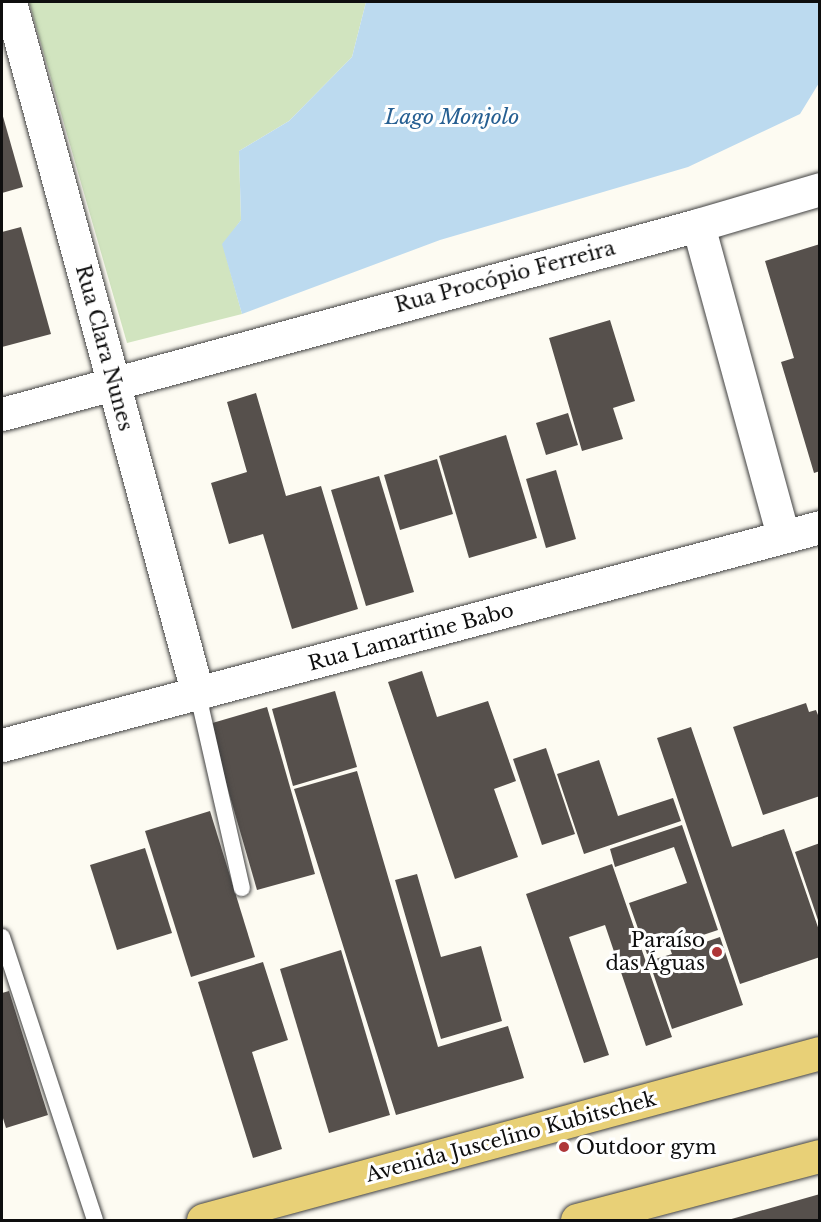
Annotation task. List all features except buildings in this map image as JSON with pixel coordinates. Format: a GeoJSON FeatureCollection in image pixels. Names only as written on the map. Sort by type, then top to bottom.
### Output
{"type":"FeatureCollection","features":[{"type":"Feature","properties":{"kind":"main road","name":"Avenida Juscelino Kubitschek"},"geometry":{"type":"LineString","coordinates":[[203,1221],[819,1053]]}},
{"type":"Feature","properties":{"kind":"main road"},"geometry":{"type":"LineString","coordinates":[[577,1221],[819,1156]]}},
{"type":"Feature","properties":{"kind":"street","name":"Rua Clara Nunes"},"geometry":{"type":"LineString","coordinates":[[10,2],[14,64],[114,383],[198,695]]}},
{"type":"Feature","properties":{"kind":"street","name":"Rua Procópio Ferreira"},"geometry":{"type":"LineString","coordinates":[[2,414],[698,225],[819,189]]}},
{"type":"Feature","properties":{"kind":"street"},"geometry":{"type":"LineString","coordinates":[[698,225],[783,536]]}},
{"type":"Feature","properties":{"kind":"street","name":"Rua Lamartine Babo"},"geometry":{"type":"LineString","coordinates":[[2,745],[198,695],[819,527]]}},
{"type":"Feature","properties":{"kind":"lane"},"geometry":{"type":"LineString","coordinates":[[198,695],[242,888]]}},
{"type":"Feature","properties":{"kind":"lane"},"geometry":{"type":"LineString","coordinates":[[2,937],[95,1221]]}},
{"type":"Feature","properties":{"kind":"green space"},"geometry":{"type":"Polygon","coordinates":[[[29,2],[366,2],[352,57],[289,121],[239,151],[241,220],[223,245],[242,314],[127,343],[29,2]]]}},
{"type":"Feature","properties":{"kind":"water","name":"Lago Monjolo"},"geometry":{"type":"Polygon","coordinates":[[[366,2],[819,2],[819,83],[800,114],[688,167],[440,240],[242,314],[222,244],[241,220],[239,151],[289,121],[352,57],[366,2]]]}},
{"type":"Feature","properties":{"kind":"place","name":"Paraíso das Águas"},"geometry":{"type":"Point","coordinates":[717,952]}},
{"type":"Feature","properties":{"kind":"place","name":"Outdoor gym"},"geometry":{"type":"Point","coordinates":[564,1147]}}]}
